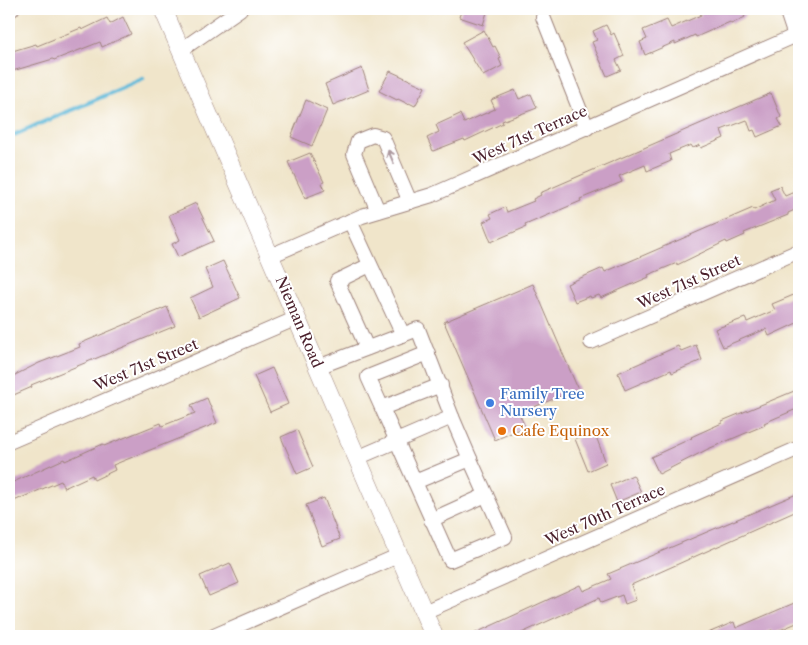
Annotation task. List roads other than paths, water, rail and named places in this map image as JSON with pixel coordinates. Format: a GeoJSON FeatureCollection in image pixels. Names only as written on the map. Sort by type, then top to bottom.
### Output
{"type":"FeatureCollection","features":[{"type":"Feature","properties":{"kind":"main road","name":"Nieman Road"},"geometry":{"type":"LineString","coordinates":[[163,9],[434,636]]}},
{"type":"Feature","properties":{"kind":"street"},"geometry":{"type":"LineString","coordinates":[[181,50],[240,9]]}},
{"type":"Feature","properties":{"kind":"street"},"geometry":{"type":"LineString","coordinates":[[786,9],[797,35]]}},
{"type":"Feature","properties":{"kind":"street"},"geometry":{"type":"LineString","coordinates":[[543,17],[587,128]]}},
{"type":"Feature","properties":{"kind":"street","name":"West 71st Terrace"},"geometry":{"type":"LineString","coordinates":[[270,256],[350,221],[432,195],[797,35]]}},
{"type":"Feature","properties":{"kind":"street"},"geometry":{"type":"LineString","coordinates":[[378,211],[354,154],[358,141],[373,135],[383,138],[410,202]]}},
{"type":"Feature","properties":{"kind":"street"},"geometry":{"type":"LineString","coordinates":[[350,221],[403,335]]}},
{"type":"Feature","properties":{"kind":"street","name":"West 71st Street"},"geometry":{"type":"LineString","coordinates":[[591,342],[799,251]]}},
{"type":"Feature","properties":{"kind":"street"},"geometry":{"type":"LineString","coordinates":[[367,348],[337,281],[370,265]]}},
{"type":"Feature","properties":{"kind":"street","name":"West 71st Street"},"geometry":{"type":"LineString","coordinates":[[9,442],[297,318]]}},
{"type":"Feature","properties":{"kind":"street"},"geometry":{"type":"LineString","coordinates":[[318,367],[418,329],[428,353],[441,385],[452,418],[505,537],[450,560],[368,377],[428,353]]}},
{"type":"Feature","properties":{"kind":"street"},"geometry":{"type":"LineString","coordinates":[[382,408],[441,385]]}},
{"type":"Feature","properties":{"kind":"street"},"geometry":{"type":"LineString","coordinates":[[357,458],[452,418]]}},
{"type":"Feature","properties":{"kind":"street","name":"West 70th Terrace"},"geometry":{"type":"LineString","coordinates":[[424,612],[799,448]]}},
{"type":"Feature","properties":{"kind":"street"},"geometry":{"type":"LineString","coordinates":[[415,482],[470,458]]}},
{"type":"Feature","properties":{"kind":"street"},"geometry":{"type":"LineString","coordinates":[[431,520],[486,495]]}},
{"type":"Feature","properties":{"kind":"street"},"geometry":{"type":"LineString","coordinates":[[214,636],[400,555]]}},
{"type":"Feature","properties":{"kind":"waterway"},"geometry":{"type":"LineString","coordinates":[[9,137],[143,79]]}},
{"type":"Feature","properties":{"kind":"place","name":"Family Tree Nursery"},"geometry":{"type":"Point","coordinates":[490,403]}},
{"type":"Feature","properties":{"kind":"place","name":"Cafe Equinox"},"geometry":{"type":"Point","coordinates":[502,431]}}]}
